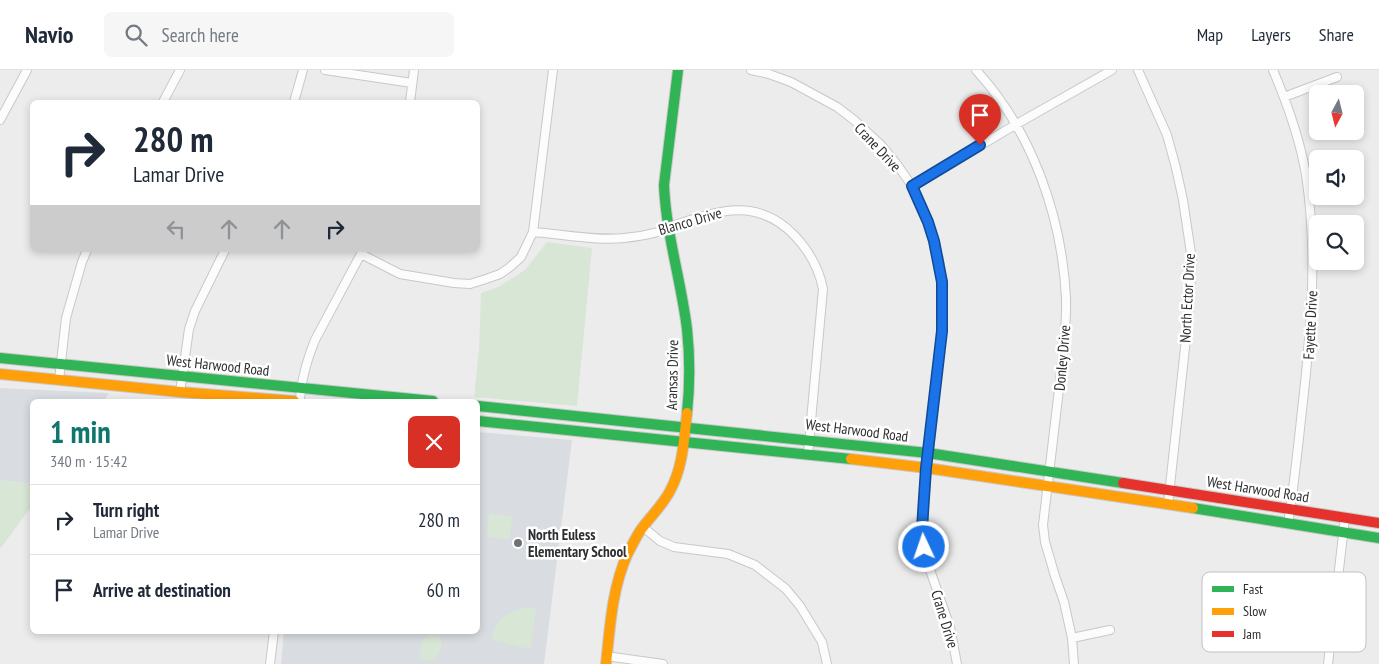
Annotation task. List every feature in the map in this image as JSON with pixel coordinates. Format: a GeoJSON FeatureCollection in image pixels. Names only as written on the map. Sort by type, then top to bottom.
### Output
{"type":"FeatureCollection","features":[{"type":"Feature","properties":{"kind":"main road","name":"Aransas Drive"},"geometry":{"type":"LineString","coordinates":[[606,660],[612,612],[624,562],[634,541],[666,498],[673,484],[682,458],[686,427],[690,385],[688,335],[664,198],[678,70]]}},
{"type":"Feature","properties":{"kind":"main road","name":"West Harwood Road"},"geometry":{"type":"LineString","coordinates":[[0,358],[405,399]]}},
{"type":"Feature","properties":{"kind":"main road","name":"West Harwood Road"},"geometry":{"type":"LineString","coordinates":[[0,374],[269,399]]}},
{"type":"Feature","properties":{"kind":"main road","name":"West Harwood Road"},"geometry":{"type":"LineString","coordinates":[[480,406],[928,453],[1379,523]]}},
{"type":"Feature","properties":{"kind":"main road","name":"West Harwood Road"},"geometry":{"type":"LineString","coordinates":[[480,421],[808,454],[926,468],[1379,538]]}},
{"type":"Feature","properties":{"kind":"street"},"geometry":{"type":"LineString","coordinates":[[0,120],[27,70]]}},
{"type":"Feature","properties":{"kind":"street"},"geometry":{"type":"LineString","coordinates":[[164,100],[180,70]]}},
{"type":"Feature","properties":{"kind":"street"},"geometry":{"type":"LineString","coordinates":[[295,100],[303,70]]}},
{"type":"Feature","properties":{"kind":"street"},"geometry":{"type":"LineString","coordinates":[[324,70],[412,83]]}},
{"type":"Feature","properties":{"kind":"street"},"geometry":{"type":"LineString","coordinates":[[410,100],[414,70]]}},
{"type":"Feature","properties":{"kind":"street"},"geometry":{"type":"LineString","coordinates":[[300,399],[309,355],[315,340],[362,252],[400,274],[470,284],[500,274],[521,256],[533,232],[553,70]]}},
{"type":"Feature","properties":{"kind":"street","name":"Crane Drive"},"geometry":{"type":"LineString","coordinates":[[751,70],[791,82],[837,107],[854,120],[881,145],[912,186],[928,222],[934,241],[942,282],[942,331],[926,468],[922,530],[930,570],[950,627],[957,664]]}},
{"type":"Feature","properties":{"kind":"street","name":"Donley Drive"},"geometry":{"type":"LineString","coordinates":[[976,70],[1002,103],[1039,171],[1049,200],[1063,268],[1066,300],[1064,348],[1044,525],[1045,542],[1064,602],[1072,638],[1074,664]]}},
{"type":"Feature","properties":{"kind":"street"},"geometry":{"type":"LineString","coordinates":[[912,186],[1014,125],[1112,70]]}},
{"type":"Feature","properties":{"kind":"street","name":"North Ector Drive"},"geometry":{"type":"LineString","coordinates":[[1138,70],[1167,135],[1183,200],[1192,260],[1189,312],[1168,504]]}},
{"type":"Feature","properties":{"kind":"street","name":"Fayette Drive"},"geometry":{"type":"LineString","coordinates":[[1273,70],[1295,131],[1305,174],[1310,214],[1312,272],[1310,343],[1288,524]]}},
{"type":"Feature","properties":{"kind":"street"},"geometry":{"type":"LineString","coordinates":[[1284,97],[1337,77]]}},
{"type":"Feature","properties":{"kind":"street","name":"Blanco Drive"},"geometry":{"type":"LineString","coordinates":[[533,232],[624,238],[658,232],[700,216],[726,210],[756,212],[770,217],[783,225],[810,255],[816,266],[823,289],[808,454]]}},
{"type":"Feature","properties":{"kind":"street"},"geometry":{"type":"LineString","coordinates":[[59,380],[66,318],[86,252]]}},
{"type":"Feature","properties":{"kind":"street"},"geometry":{"type":"LineString","coordinates":[[180,392],[189,329],[195,310],[224,252]]}},
{"type":"Feature","properties":{"kind":"street"},"geometry":{"type":"LineString","coordinates":[[1339,572],[1346,518]]}},
{"type":"Feature","properties":{"kind":"street"},"geometry":{"type":"LineString","coordinates":[[643,527],[660,541],[674,547],[728,554],[755,565],[786,589],[800,606],[822,642],[827,664]]}},
{"type":"Feature","properties":{"kind":"street"},"geometry":{"type":"LineString","coordinates":[[1072,638],[1110,630]]}},
{"type":"Feature","properties":{"kind":"street"},"geometry":{"type":"LineString","coordinates":[[270,664],[274,634]]}},
{"type":"Feature","properties":{"kind":"street"},"geometry":{"type":"LineString","coordinates":[[606,660],[663,664]]}},
{"type":"Feature","properties":{"kind":"shaded area"},"geometry":{"type":"Polygon","coordinates":[[[0,388],[109,393],[105,399],[30,399],[30,484],[0,480],[0,388]]]}},
{"type":"Feature","properties":{"kind":"shaded area","name":"North Euless Elementary School"},"geometry":{"type":"Polygon","coordinates":[[[480,432],[572,440],[544,664],[281,664],[284,634],[480,634],[480,432]]]}},
{"type":"Feature","properties":{"kind":"green space"},"geometry":{"type":"Polygon","coordinates":[[[547,242],[592,248],[577,406],[474,397],[479,349],[481,293],[498,287],[525,270],[547,242]]]}},
{"type":"Feature","properties":{"kind":"green space"},"geometry":{"type":"Polygon","coordinates":[[[0,480],[30,484],[30,509],[0,549],[0,480]]]}},
{"type":"Feature","properties":{"kind":"green space"},"geometry":{"type":"Polygon","coordinates":[[[489,514],[512,516],[510,539],[487,537],[489,514]]]}},
{"type":"Feature","properties":{"kind":"green space"},"geometry":{"type":"Polygon","coordinates":[[[524,608],[536,608],[531,647],[527,648],[492,640],[495,627],[502,618],[524,608]]]}},
{"type":"Feature","properties":{"kind":"green space"},"geometry":{"type":"Polygon","coordinates":[[[430,634],[438,634],[440,637],[440,651],[433,661],[419,659],[423,639],[430,634]]]}},
{"type":"Feature","properties":{"kind":"traffic: fast"},"geometry":{"type":"LineString","coordinates":[[678,70],[664,185],[665,203],[687,329],[689,350],[687,413]]}},
{"type":"Feature","properties":{"kind":"traffic: fast"},"geometry":{"type":"LineString","coordinates":[[0,358],[413,399]]}},
{"type":"Feature","properties":{"kind":"traffic: fast"},"geometry":{"type":"LineString","coordinates":[[480,406],[928,453],[1123,483]]}},
{"type":"Feature","properties":{"kind":"traffic: fast"},"geometry":{"type":"LineString","coordinates":[[480,421],[851,459]]}},
{"type":"Feature","properties":{"kind":"traffic: fast"},"geometry":{"type":"LineString","coordinates":[[1193,508],[1379,538]]}},
{"type":"Feature","properties":{"kind":"traffic: slow"},"geometry":{"type":"LineString","coordinates":[[0,374],[269,399]]}},
{"type":"Feature","properties":{"kind":"traffic: slow"},"geometry":{"type":"LineString","coordinates":[[606,664],[612,608],[622,568],[638,534],[663,502],[674,482],[682,453],[687,413]]}},
{"type":"Feature","properties":{"kind":"traffic: slow"},"geometry":{"type":"LineString","coordinates":[[851,459],[927,468],[1193,508]]}},
{"type":"Feature","properties":{"kind":"traffic: jam"},"geometry":{"type":"LineString","coordinates":[[1123,483],[1379,523]]}},
{"type":"Feature","properties":{"kind":"place","name":"North Euless Elementary School"},"geometry":{"type":"Point","coordinates":[518,543]}},
{"type":"Feature","properties":{"kind":"route"},"geometry":{"type":"LineString","coordinates":[[924,547],[922,530],[926,468],[942,331],[943,300],[939,259],[928,222],[912,186],[980,145]]}}]}
